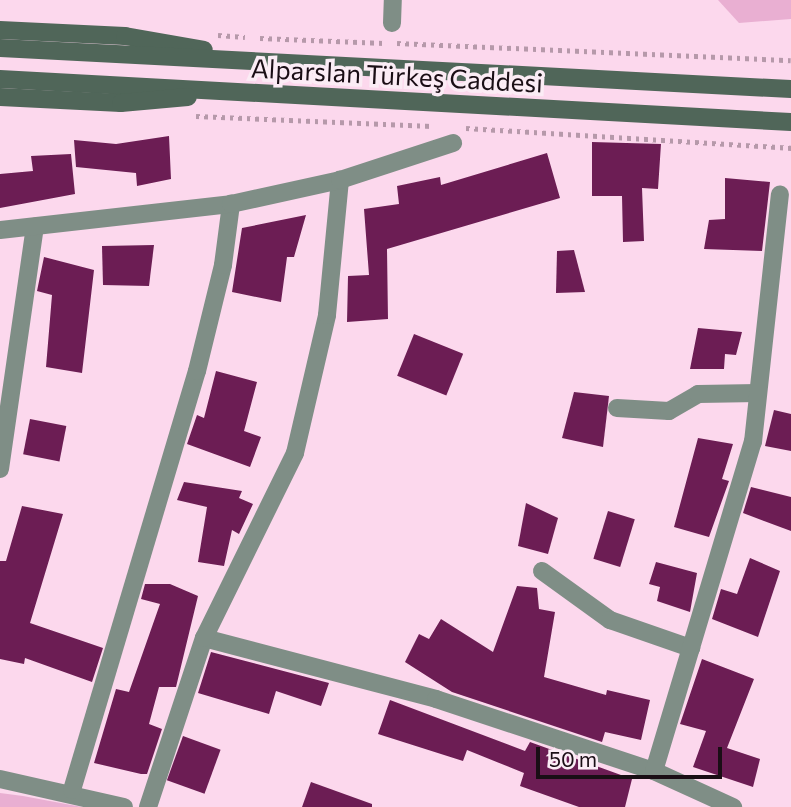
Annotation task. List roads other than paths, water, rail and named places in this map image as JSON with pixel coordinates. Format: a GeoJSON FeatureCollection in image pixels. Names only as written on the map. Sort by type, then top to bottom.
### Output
{"type":"FeatureCollection","features":[{"type":"Feature","properties":{"kind":"main road"},"geometry":{"type":"LineString","coordinates":[[0,30],[162,41],[230,59]]}},
{"type":"Feature","properties":{"kind":"main road","name":"Alparslan Türkeş Caddesi"},"geometry":{"type":"LineString","coordinates":[[0,48],[791,89]]}},
{"type":"Feature","properties":{"kind":"main road","name":"Alparslan Türkeş Caddesi"},"geometry":{"type":"LineString","coordinates":[[0,79],[791,122]]}},
{"type":"Feature","properties":{"kind":"main road"},"geometry":{"type":"LineString","coordinates":[[0,96],[151,102],[217,91]]}},
{"type":"Feature","properties":{"kind":"street"},"geometry":{"type":"LineString","coordinates":[[391,23],[393,0]]}},
{"type":"Feature","properties":{"kind":"street"},"geometry":{"type":"LineString","coordinates":[[0,230],[231,204],[340,180],[453,135]]}},
{"type":"Feature","properties":{"kind":"street"},"geometry":{"type":"LineString","coordinates":[[148,807],[205,638],[295,453],[327,315],[340,180]]}},
{"type":"Feature","properties":{"kind":"street"},"geometry":{"type":"LineString","coordinates":[[654,771],[753,443],[780,194]]}},
{"type":"Feature","properties":{"kind":"street"},"geometry":{"type":"LineString","coordinates":[[72,790],[197,371],[223,265],[231,204]]}},
{"type":"Feature","properties":{"kind":"street"},"geometry":{"type":"LineString","coordinates":[[0,469],[35,227]]}},
{"type":"Feature","properties":{"kind":"street"},"geometry":{"type":"LineString","coordinates":[[617,408],[668,411],[698,394],[758,393]]}},
{"type":"Feature","properties":{"kind":"street"},"geometry":{"type":"LineString","coordinates":[[542,571],[610,620],[691,648]]}},
{"type":"Feature","properties":{"kind":"street"},"geometry":{"type":"LineString","coordinates":[[205,638],[436,699],[654,771],[731,807]]}},
{"type":"Feature","properties":{"kind":"street"},"geometry":{"type":"LineString","coordinates":[[0,779],[72,790],[124,807]]}}]}
